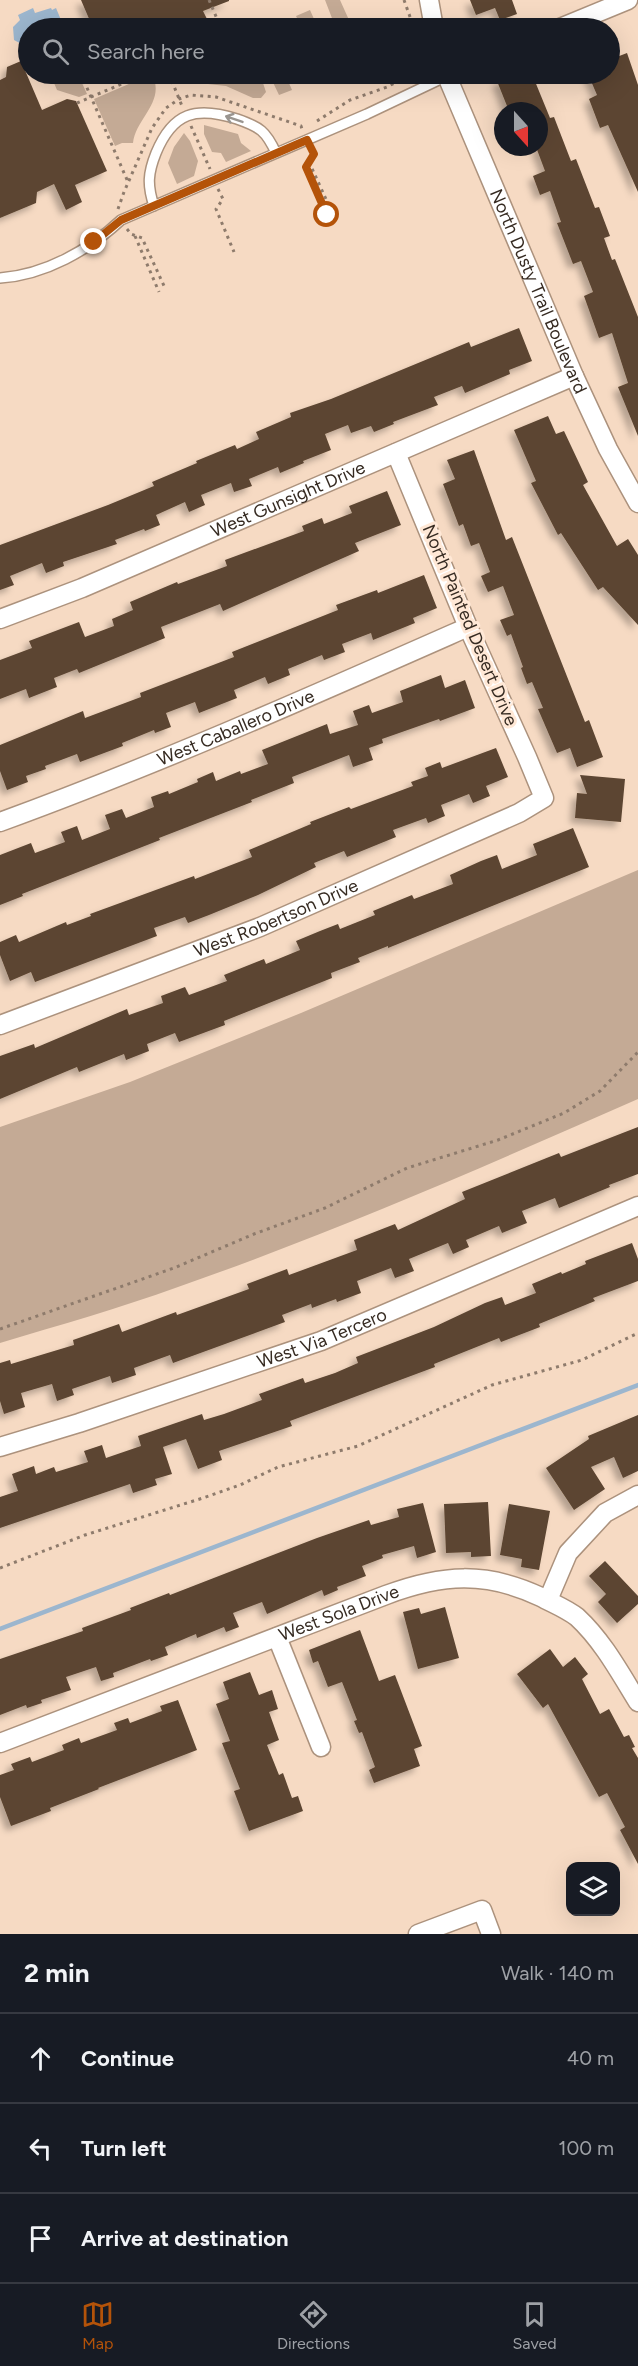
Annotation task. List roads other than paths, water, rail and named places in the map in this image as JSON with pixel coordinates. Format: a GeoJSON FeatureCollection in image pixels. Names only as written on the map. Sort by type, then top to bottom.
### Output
{"type":"FeatureCollection","features":[{"type":"Feature","properties":{"kind":"street"},"geometry":{"type":"LineString","coordinates":[[429,0],[432,18]]}},
{"type":"Feature","properties":{"kind":"street"},"geometry":{"type":"LineString","coordinates":[[584,18],[628,0]]}},
{"type":"Feature","properties":{"kind":"street"},"geometry":{"type":"LineString","coordinates":[[634,0],[638,9]]}},
{"type":"Feature","properties":{"kind":"street","name":"North Dusty Trail Boulevard"},"geometry":{"type":"LineString","coordinates":[[453,84],[574,376],[608,449],[638,502]]}},
{"type":"Feature","properties":{"kind":"street","name":"West Gunsight Drive"},"geometry":{"type":"LineString","coordinates":[[0,619],[82,588],[574,376]]}},
{"type":"Feature","properties":{"kind":"street","name":"North Painted Desert Drive"},"geometry":{"type":"LineString","coordinates":[[396,453],[468,627],[544,798]]}},
{"type":"Feature","properties":{"kind":"street","name":"West Caballero Drive"},"geometry":{"type":"LineString","coordinates":[[0,822],[58,801],[278,711],[468,627]]}},
{"type":"Feature","properties":{"kind":"street","name":"West Robertson Drive"},"geometry":{"type":"LineString","coordinates":[[0,1024],[260,927],[519,813],[544,798]]}},
{"type":"Feature","properties":{"kind":"street","name":"West Via Tercero"},"geometry":{"type":"LineString","coordinates":[[0,1447],[80,1423],[321,1341],[638,1206]]}},
{"type":"Feature","properties":{"kind":"street"},"geometry":{"type":"LineString","coordinates":[[548,1600],[568,1553],[605,1513],[638,1495]]}},
{"type":"Feature","properties":{"kind":"street","name":"West Sola Drive"},"geometry":{"type":"LineString","coordinates":[[0,1743],[413,1585],[441,1579],[497,1580],[520,1587],[576,1616],[604,1648],[638,1702]]}},
{"type":"Feature","properties":{"kind":"street"},"geometry":{"type":"LineString","coordinates":[[277,1637],[321,1747]]}},
{"type":"Feature","properties":{"kind":"street"},"geometry":{"type":"LineString","coordinates":[[418,1934],[482,1910],[491,1934]]}},
{"type":"Feature","properties":{"kind":"lane"},"geometry":{"type":"LineString","coordinates":[[0,278],[32,272],[68,257],[123,220],[307,140],[427,84]]}},
{"type":"Feature","properties":{"kind":"lane"},"geometry":{"type":"LineString","coordinates":[[154,206],[148,184],[151,165],[169,128],[186,115],[213,112],[256,126],[269,138],[276,153]]}},
{"type":"Feature","properties":{"kind":"water"},"geometry":{"type":"Polygon","coordinates":[[[33,8],[35,13],[56,8],[60,18],[19,18],[18,15],[33,8]]]}},
{"type":"Feature","properties":{"kind":"water"},"geometry":{"type":"Polygon","coordinates":[[[18,22],[18,42],[14,40],[13,27],[18,22]]]}},
{"type":"Feature","properties":{"kind":"waterway"},"geometry":{"type":"LineString","coordinates":[[0,1629],[638,1385]]}}]}
